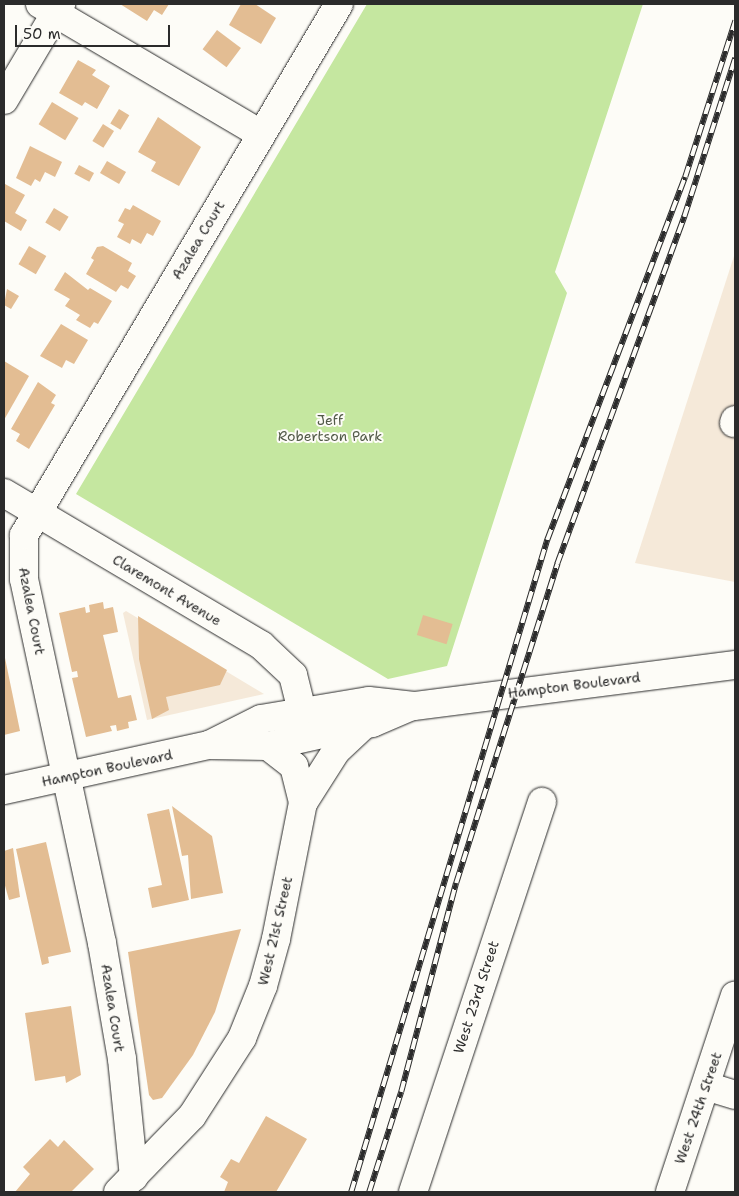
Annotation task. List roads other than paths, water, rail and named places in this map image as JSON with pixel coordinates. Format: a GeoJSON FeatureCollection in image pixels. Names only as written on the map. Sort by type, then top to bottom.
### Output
{"type":"FeatureCollection","features":[{"type":"Feature","properties":{"kind":"street","name":"Azalea Court"},"geometry":{"type":"LineString","coordinates":[[126,1185],[122,1059],[68,776],[23,572],[24,535],[35,512],[339,4]]}},
{"type":"Feature","properties":{"kind":"street"},"geometry":{"type":"LineString","coordinates":[[4,100],[52,7],[261,134]]}},
{"type":"Feature","properties":{"kind":"street","name":"Claremont Avenue"},"geometry":{"type":"LineString","coordinates":[[4,493],[261,646],[293,675],[302,711]]}},
{"type":"Feature","properties":{"kind":"street","name":"Hampton Boulevard"},"geometry":{"type":"LineString","coordinates":[[4,790],[209,745],[268,746],[364,725],[414,706],[735,665]]}},
{"type":"Feature","properties":{"kind":"street","name":"Hampton Boulevard"},"geometry":{"type":"LineString","coordinates":[[209,745],[261,719],[302,711],[369,701],[414,706]]}},
{"type":"Feature","properties":{"kind":"street","name":"West 21st Street"},"geometry":{"type":"LineString","coordinates":[[126,1185],[192,1116],[242,1038],[263,986],[276,939],[303,803],[336,751],[364,725]]}},
{"type":"Feature","properties":{"kind":"street","name":"West 21st Street"},"geometry":{"type":"LineString","coordinates":[[268,746],[294,766],[303,803]]}},
{"type":"Feature","properties":{"kind":"street","name":"West 23rd Street"},"geometry":{"type":"LineString","coordinates":[[413,1192],[542,802]]}},
{"type":"Feature","properties":{"kind":"street","name":"West 24th Street"},"geometry":{"type":"LineString","coordinates":[[670,1192],[735,995]]}},
{"type":"Feature","properties":{"kind":"street"},"geometry":{"type":"LineString","coordinates":[[706,1086],[735,1095]]}},
{"type":"Feature","properties":{"kind":"railway"},"geometry":{"type":"LineString","coordinates":[[351,1192],[547,540],[685,177],[735,21]]}},
{"type":"Feature","properties":{"kind":"railway"},"geometry":{"type":"LineString","coordinates":[[369,1192],[401,1092],[456,883],[557,564],[684,217],[735,58]]}},
{"type":"Feature","properties":{"kind":"park label","name":"Jeff Robertson Park"},"geometry":{"type":"Point","coordinates":[330,428]}}]}
